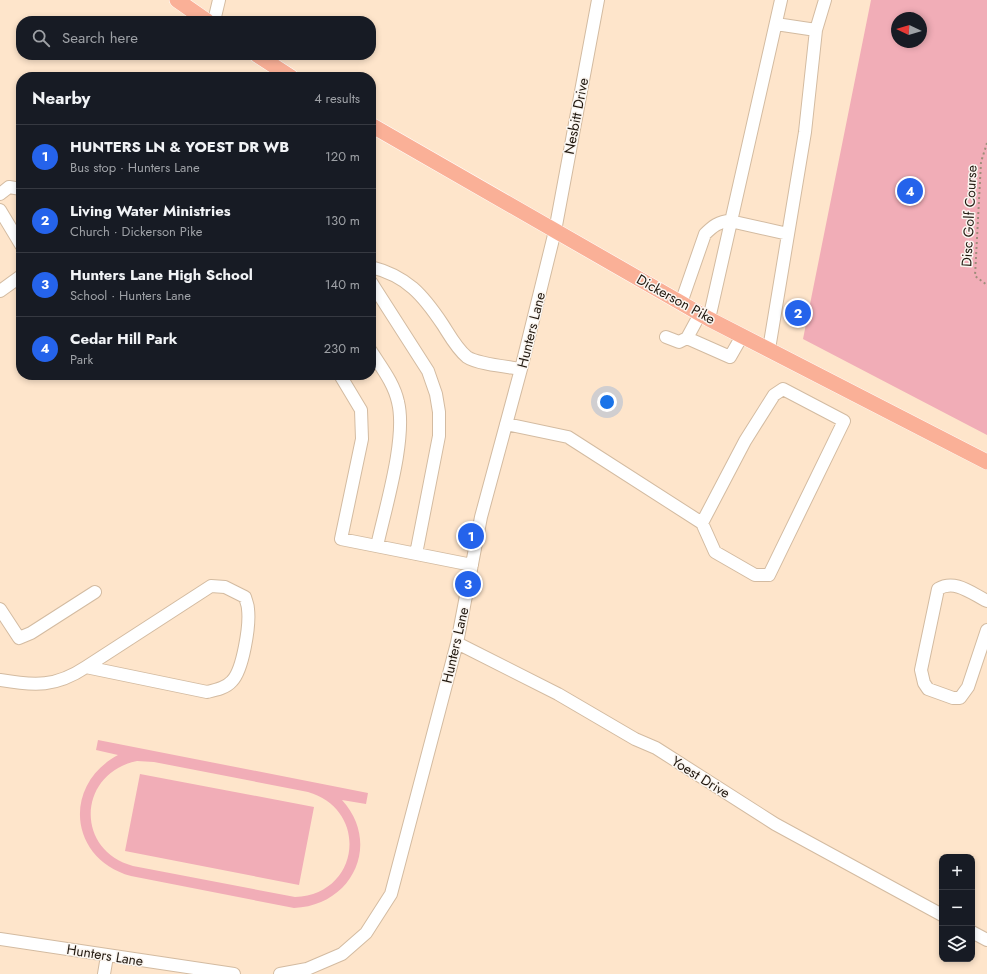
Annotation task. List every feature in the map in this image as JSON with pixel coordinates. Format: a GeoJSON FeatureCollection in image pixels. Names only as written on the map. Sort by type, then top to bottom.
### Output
{"type":"FeatureCollection","features":[{"type":"Feature","properties":{"kind":"main road"},"geometry":{"type":"LineString","coordinates":[[177,0],[200,16]]}},
{"type":"Feature","properties":{"kind":"main road"},"geometry":{"type":"LineString","coordinates":[[264,60],[284,72]]}},
{"type":"Feature","properties":{"kind":"main road","name":"Dickerson Pike"},"geometry":{"type":"LineString","coordinates":[[376,128],[705,316],[987,462]]}},
{"type":"Feature","properties":{"kind":"street"},"geometry":{"type":"LineString","coordinates":[[215,16],[219,0]]}},
{"type":"Feature","properties":{"kind":"street","name":"Nesbitt Drive"},"geometry":{"type":"LineString","coordinates":[[555,231],[598,0]]}},
{"type":"Feature","properties":{"kind":"street"},"geometry":{"type":"LineString","coordinates":[[666,337],[679,342],[687,338],[705,316],[730,221],[781,0]]}},
{"type":"Feature","properties":{"kind":"street"},"geometry":{"type":"LineString","coordinates":[[769,350],[805,132],[816,30],[825,0]]}},
{"type":"Feature","properties":{"kind":"street"},"geometry":{"type":"LineString","coordinates":[[776,24],[816,30]]}},
{"type":"Feature","properties":{"kind":"street"},"geometry":{"type":"LineString","coordinates":[[0,194],[8,187],[16,188]]}},
{"type":"Feature","properties":{"kind":"street"},"geometry":{"type":"LineString","coordinates":[[0,210],[16,237]]}},
{"type":"Feature","properties":{"kind":"street"},"geometry":{"type":"LineString","coordinates":[[681,302],[705,234],[713,226],[724,221],[730,221],[788,234]]}},
{"type":"Feature","properties":{"kind":"street","name":"Hunters Lane"},"geometry":{"type":"LineString","coordinates":[[280,974],[307,969],[342,954],[366,933],[391,894],[457,643],[481,518],[521,369],[555,231]]}},
{"type":"Feature","properties":{"kind":"street"},"geometry":{"type":"LineString","coordinates":[[376,268],[406,281],[428,303],[454,344],[468,358],[490,364],[521,369]]}},
{"type":"Feature","properties":{"kind":"street"},"geometry":{"type":"LineString","coordinates":[[0,291],[16,280]]}},
{"type":"Feature","properties":{"kind":"street"},"geometry":{"type":"LineString","coordinates":[[376,290],[428,371],[436,394],[439,412],[439,436],[416,554]]}},
{"type":"Feature","properties":{"kind":"street"},"geometry":{"type":"LineString","coordinates":[[687,338],[730,357],[742,336]]}},
{"type":"Feature","properties":{"kind":"street"},"geometry":{"type":"LineString","coordinates":[[376,358],[389,378],[398,402],[401,423],[398,447],[376,546]]}},
{"type":"Feature","properties":{"kind":"street"},"geometry":{"type":"LineString","coordinates":[[343,380],[361,410],[362,439],[341,539],[472,565]]}},
{"type":"Feature","properties":{"kind":"street"},"geometry":{"type":"LineString","coordinates":[[506,424],[568,437],[702,523],[715,552],[755,574],[769,575],[844,421],[783,389],[774,395],[745,441],[702,523]]}},
{"type":"Feature","properties":{"kind":"street"},"geometry":{"type":"LineString","coordinates":[[987,601],[956,585],[945,585],[938,589],[921,670],[924,683],[928,689],[953,698],[960,698],[968,687],[987,630]]}},
{"type":"Feature","properties":{"kind":"street"},"geometry":{"type":"LineString","coordinates":[[0,680],[43,684],[72,677],[86,667],[211,586],[225,587],[245,597],[248,609],[247,629],[240,666],[233,681],[221,689],[207,692],[86,667]]}},
{"type":"Feature","properties":{"kind":"street"},"geometry":{"type":"LineString","coordinates":[[0,609],[19,638],[31,633],[95,592]]}},
{"type":"Feature","properties":{"kind":"street","name":"Yoest Drive"},"geometry":{"type":"LineString","coordinates":[[457,643],[558,694],[635,739],[656,748],[775,824],[939,914]]}},
{"type":"Feature","properties":{"kind":"street"},"geometry":{"type":"LineString","coordinates":[[975,934],[987,940]]}},
{"type":"Feature","properties":{"kind":"street","name":"Hunters Lane"},"geometry":{"type":"LineString","coordinates":[[0,939],[234,974]]}},
{"type":"Feature","properties":{"kind":"street"},"geometry":{"type":"LineString","coordinates":[[104,974],[107,956]]}},
{"type":"Feature","properties":{"kind":"path","name":"Disc Golf Course"},"geometry":{"type":"LineString","coordinates":[[987,144],[981,162],[975,276],[987,285]]}},
{"type":"Feature","properties":{"kind":"shaded area"},"geometry":{"type":"Polygon","coordinates":[[[871,0],[987,0],[987,435],[803,339],[871,0]]]}},
{"type":"Feature","properties":{"kind":"shaded area"},"geometry":{"type":"Polygon","coordinates":[[[98,740],[368,793],[366,804],[342,800],[354,817],[360,835],[360,853],[355,870],[345,885],[332,896],[314,905],[294,908],[131,876],[110,867],[95,854],[85,838],[80,820],[81,802],[88,784],[100,768],[118,755],[96,750],[98,740]],[[137,761],[117,768],[103,780],[94,795],[91,812],[93,829],[100,845],[114,857],[133,866],[295,897],[317,893],[333,882],[344,868],[349,850],[348,833],[341,816],[328,802],[308,792],[154,762],[137,761]]]}},
{"type":"Feature","properties":{"kind":"shaded area"},"geometry":{"type":"Polygon","coordinates":[[[140,774],[314,807],[299,885],[125,851],[140,774]]]}},
{"type":"Feature","properties":{"kind":"place","name":"Cedar Hill Park"},"geometry":{"type":"Point","coordinates":[910,191]}},
{"type":"Feature","properties":{"kind":"place","name":"Living Water Ministries"},"geometry":{"type":"Point","coordinates":[798,313]}},
{"type":"Feature","properties":{"kind":"place","name":"HUNTERS LN & YOEST DR WB"},"geometry":{"type":"Point","coordinates":[471,536]}},
{"type":"Feature","properties":{"kind":"place","name":"Hunters Lane High School"},"geometry":{"type":"Point","coordinates":[468,584]}}]}
